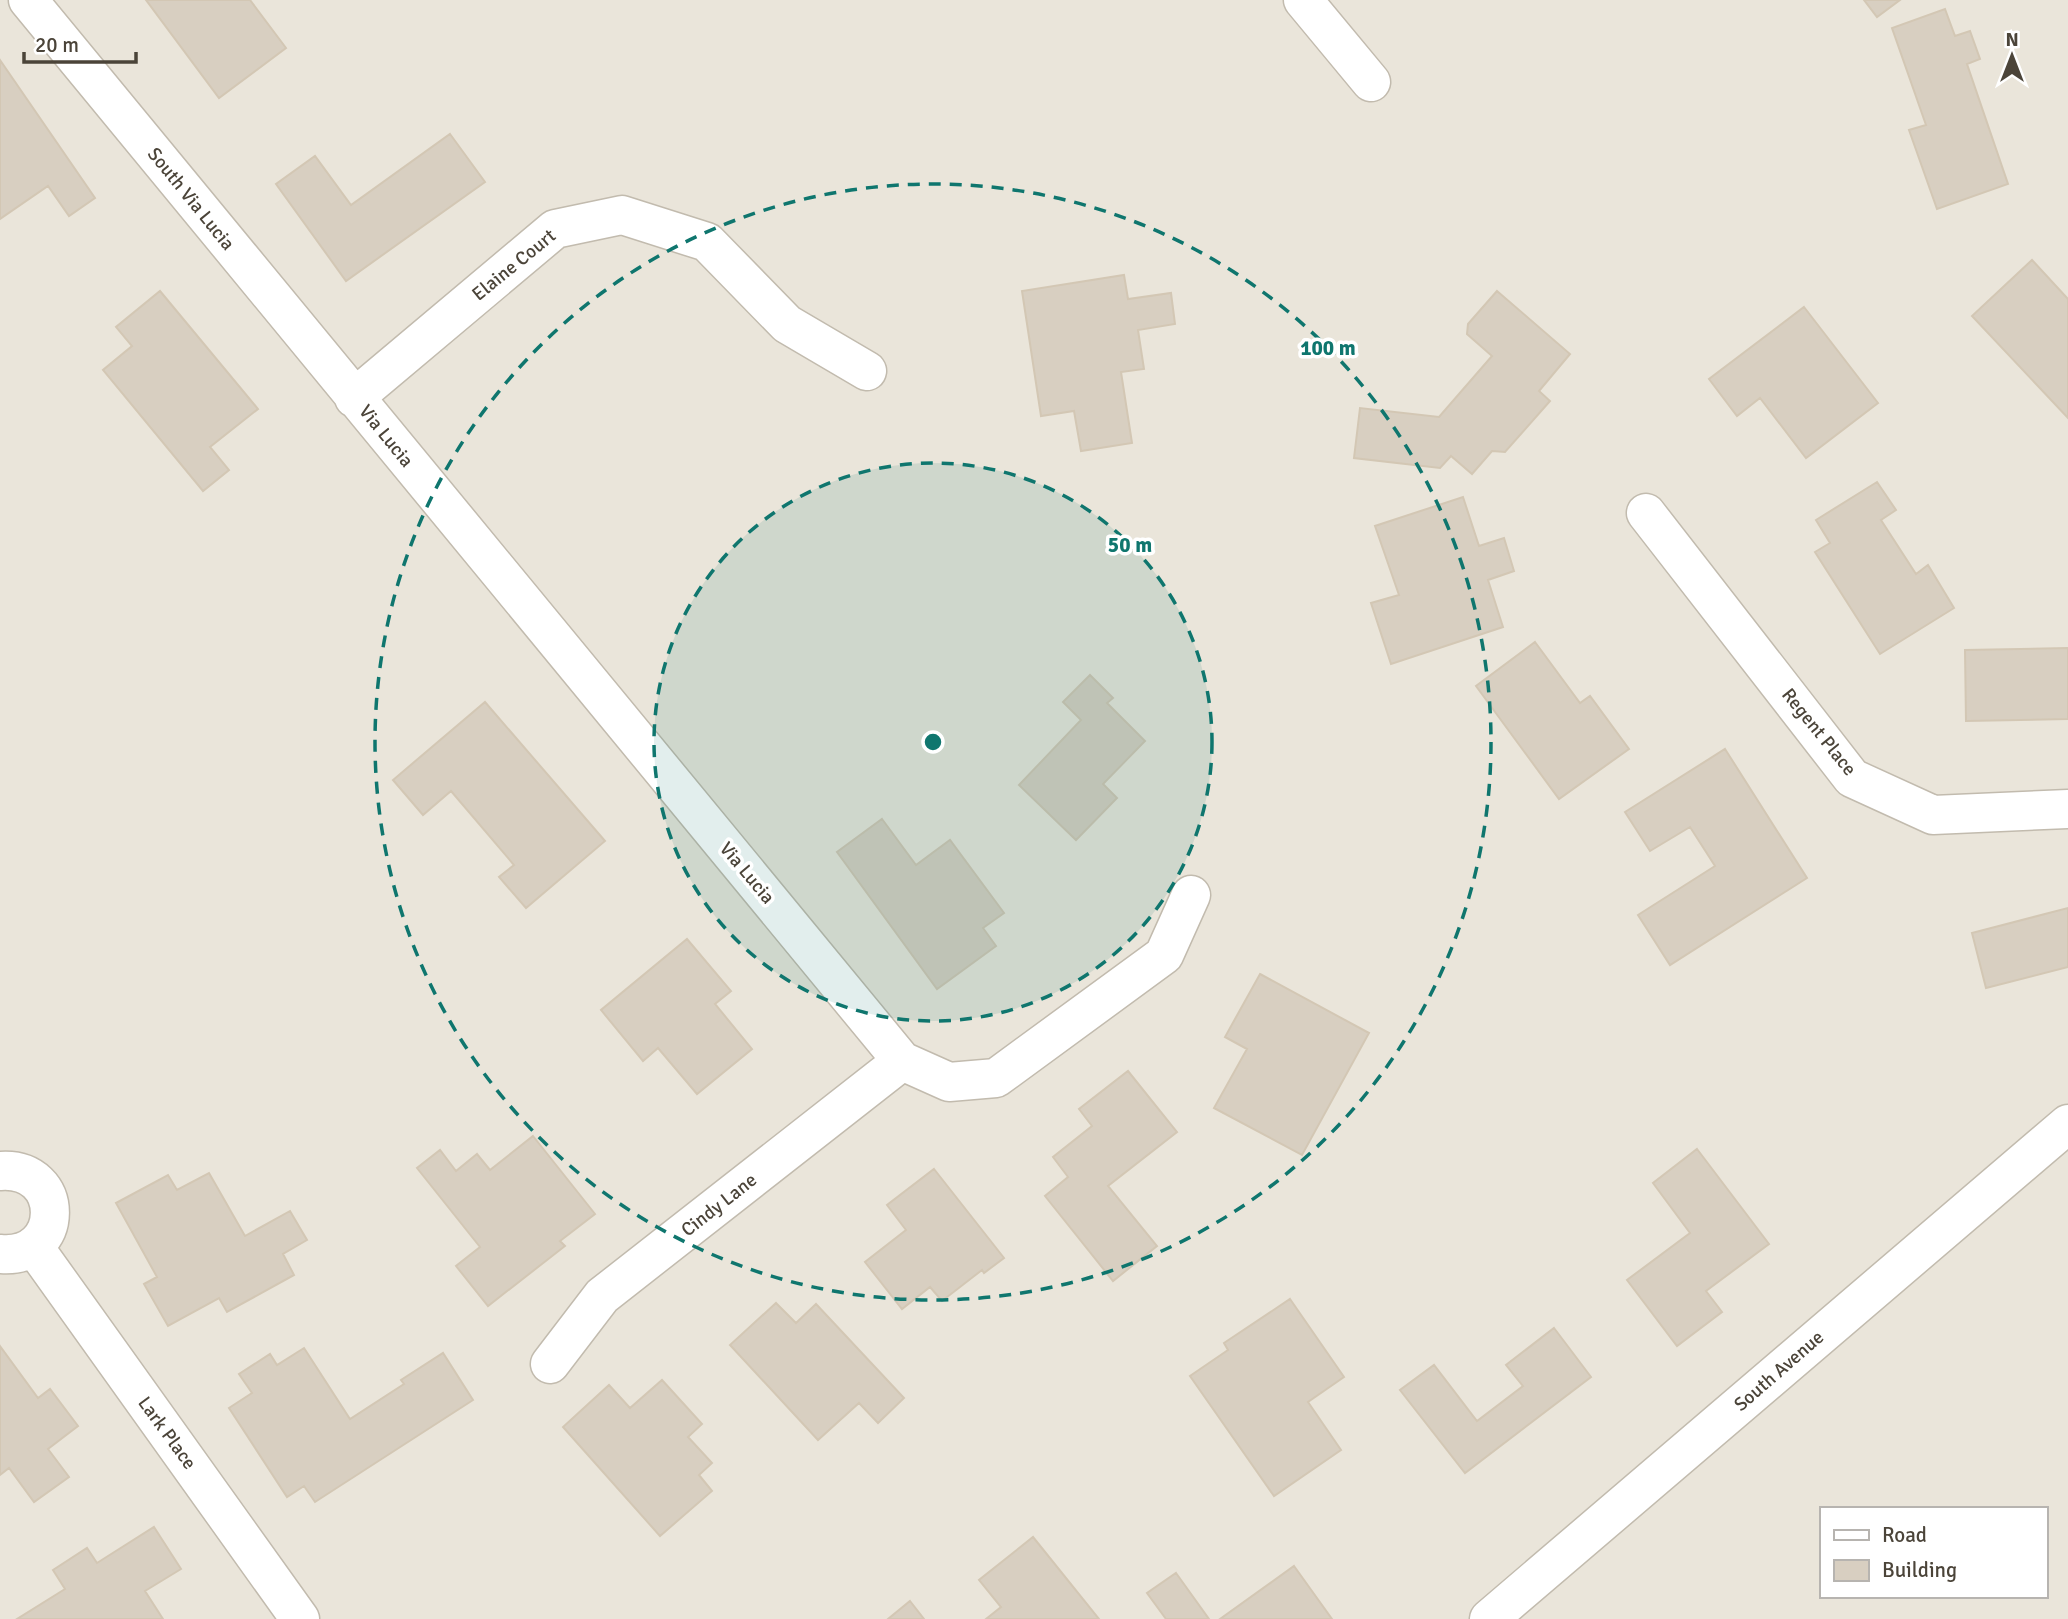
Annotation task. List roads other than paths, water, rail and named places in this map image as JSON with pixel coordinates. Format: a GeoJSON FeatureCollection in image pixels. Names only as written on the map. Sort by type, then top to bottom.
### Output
{"type":"FeatureCollection","features":[{"type":"Feature","properties":{"kind":"street","name":"South Via Lucia"},"geometry":{"type":"LineString","coordinates":[[28,0],[354,398]]}},
{"type":"Feature","properties":{"kind":"street"},"geometry":{"type":"LineString","coordinates":[[1303,0],[1371,82]]}},
{"type":"Feature","properties":{"kind":"street","name":"Elaine Court"},"geometry":{"type":"LineString","coordinates":[[354,398],[555,229],[622,215],[707,242],[787,324],[867,370]]}},
{"type":"Feature","properties":{"kind":"street","name":"Via Lucia"},"geometry":{"type":"LineString","coordinates":[[354,398],[902,1061],[950,1082],[996,1079],[1164,955],[1191,895]]}},
{"type":"Feature","properties":{"kind":"street","name":"Regent Place"},"geometry":{"type":"LineString","coordinates":[[1646,513],[1852,778],[1933,815],[2068,809]]}},
{"type":"Feature","properties":{"kind":"street","name":"Cindy Lane"},"geometry":{"type":"LineString","coordinates":[[550,1364],[602,1296],[902,1061]]}},
{"type":"Feature","properties":{"kind":"street","name":"South Avenue"},"geometry":{"type":"LineString","coordinates":[[1489,1619],[2068,1124]]}},
{"type":"Feature","properties":{"kind":"street","name":"Lark Place"},"geometry":{"type":"LineString","coordinates":[[0,1171],[14,1170],[29,1176],[42,1187],[50,1202],[50,1218],[45,1234],[17,1251],[300,1619]]}}]}
